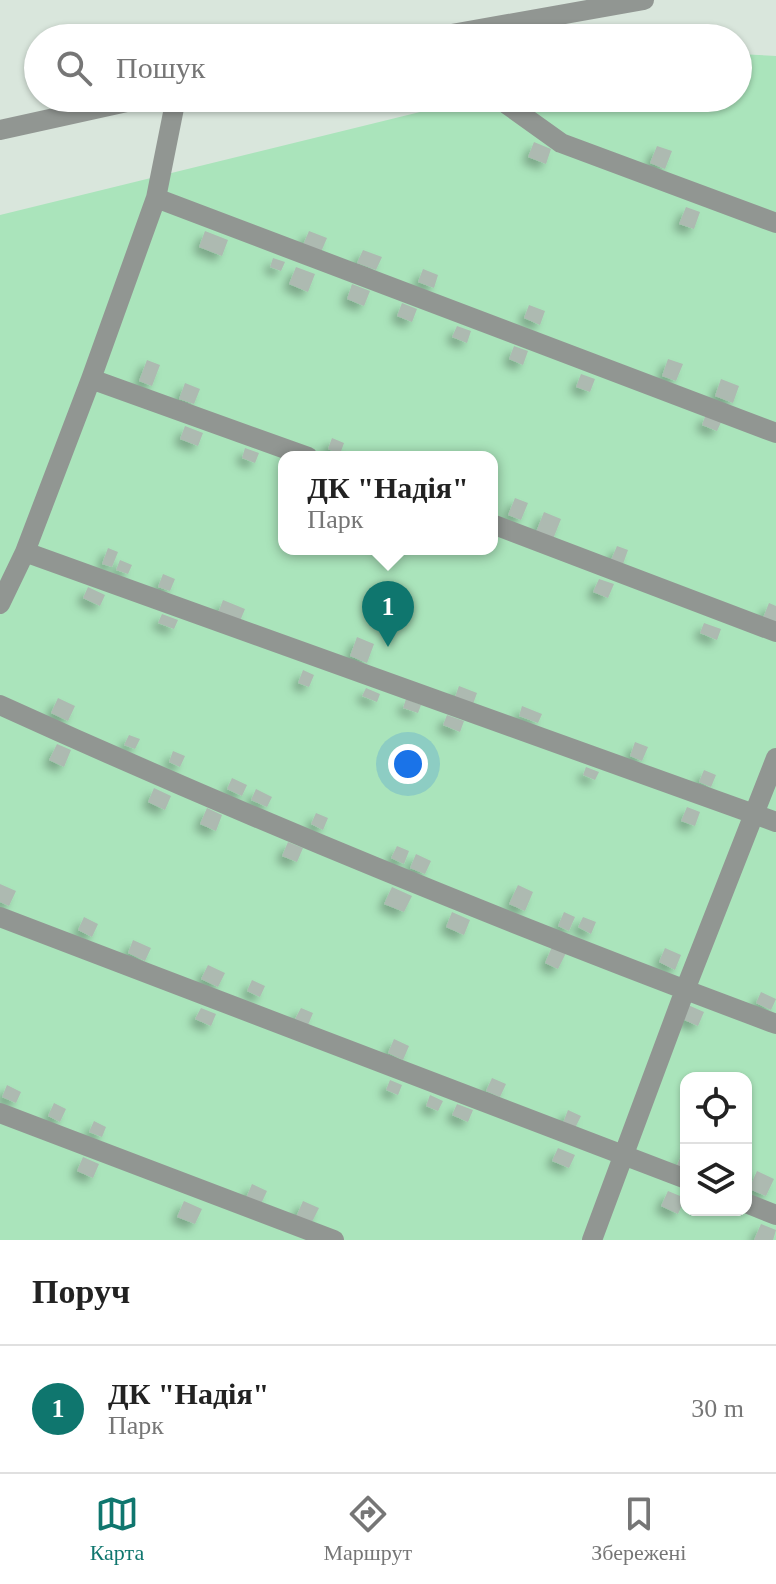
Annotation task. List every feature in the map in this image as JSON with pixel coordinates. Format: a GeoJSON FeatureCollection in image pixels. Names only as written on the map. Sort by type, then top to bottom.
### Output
{"type":"FeatureCollection","features":[{"type":"Feature","properties":{"kind":"street"},"geometry":{"type":"LineString","coordinates":[[512,24],[644,0]]}},
{"type":"Feature","properties":{"kind":"street"},"geometry":{"type":"LineString","coordinates":[[0,130],[82,112]]}},
{"type":"Feature","properties":{"kind":"street"},"geometry":{"type":"LineString","coordinates":[[0,604],[25,552],[156,198],[173,112]]}},
{"type":"Feature","properties":{"kind":"street"},"geometry":{"type":"LineString","coordinates":[[518,112],[561,143],[776,223]]}},
{"type":"Feature","properties":{"kind":"street"},"geometry":{"type":"LineString","coordinates":[[156,198],[776,433]]}},
{"type":"Feature","properties":{"kind":"street"},"geometry":{"type":"LineString","coordinates":[[91,379],[291,451]]}},
{"type":"Feature","properties":{"kind":"street"},"geometry":{"type":"LineString","coordinates":[[498,526],[776,632]]}},
{"type":"Feature","properties":{"kind":"street"},"geometry":{"type":"LineString","coordinates":[[25,552],[776,822]]}},
{"type":"Feature","properties":{"kind":"street"},"geometry":{"type":"LineString","coordinates":[[0,705],[312,842],[776,1024]]}},
{"type":"Feature","properties":{"kind":"street"},"geometry":{"type":"LineString","coordinates":[[592,1240],[776,758]]}},
{"type":"Feature","properties":{"kind":"street"},"geometry":{"type":"LineString","coordinates":[[0,917],[680,1177]]}},
{"type":"Feature","properties":{"kind":"street"},"geometry":{"type":"LineString","coordinates":[[0,1113],[334,1240]]}},
{"type":"Feature","properties":{"kind":"street"},"geometry":{"type":"LineString","coordinates":[[752,1205],[776,1215]]}},
{"type":"Feature","properties":{"kind":"green space"},"geometry":{"type":"Polygon","coordinates":[[[752,55],[776,56],[776,1240],[0,1240],[0,215],[420,112],[752,112],[752,55]]]}},
{"type":"Feature","properties":{"kind":"building"},"geometry":{"type":"Polygon","coordinates":[[[534,142],[551,149],[546,164],[528,157],[534,142]]]}},
{"type":"Feature","properties":{"kind":"building"},"geometry":{"type":"Polygon","coordinates":[[[657,146],[672,151],[665,169],[650,163],[657,146]]]}},
{"type":"Feature","properties":{"kind":"building"},"geometry":{"type":"Polygon","coordinates":[[[686,207],[700,212],[694,229],[679,224],[686,207]]]}},
{"type":"Feature","properties":{"kind":"building"},"geometry":{"type":"Polygon","coordinates":[[[205,231],[228,240],[222,256],[199,247],[205,231]]]}},
{"type":"Feature","properties":{"kind":"building"},"geometry":{"type":"Polygon","coordinates":[[[309,231],[327,238],[321,252],[303,245],[309,231]]]}},
{"type":"Feature","properties":{"kind":"building"},"geometry":{"type":"Polygon","coordinates":[[[363,250],[382,257],[376,270],[357,263],[363,250]]]}},
{"type":"Feature","properties":{"kind":"building"},"geometry":{"type":"Polygon","coordinates":[[[273,258],[285,262],[281,271],[270,267],[273,258]]]}},
{"type":"Feature","properties":{"kind":"building"},"geometry":{"type":"Polygon","coordinates":[[[296,267],[315,274],[308,292],[289,284],[296,267]]]}},
{"type":"Feature","properties":{"kind":"building"},"geometry":{"type":"Polygon","coordinates":[[[423,269],[438,275],[434,288],[418,282],[423,269]]]}},
{"type":"Feature","properties":{"kind":"building"},"geometry":{"type":"Polygon","coordinates":[[[352,284],[370,291],[364,306],[347,299],[352,284]]]}},
{"type":"Feature","properties":{"kind":"building"},"geometry":{"type":"Polygon","coordinates":[[[402,303],[417,309],[412,322],[397,316],[402,303]]]}},
{"type":"Feature","properties":{"kind":"building"},"geometry":{"type":"Polygon","coordinates":[[[529,305],[545,311],[540,325],[524,318],[529,305]]]}},
{"type":"Feature","properties":{"kind":"building"},"geometry":{"type":"Polygon","coordinates":[[[457,326],[471,331],[467,343],[452,337],[457,326]]]}},
{"type":"Feature","properties":{"kind":"building"},"geometry":{"type":"Polygon","coordinates":[[[514,346],[528,351],[523,365],[509,359],[514,346]]]}},
{"type":"Feature","properties":{"kind":"building"},"geometry":{"type":"Polygon","coordinates":[[[668,359],[683,364],[676,381],[662,376],[668,359]]]}},
{"type":"Feature","properties":{"kind":"building"},"geometry":{"type":"Polygon","coordinates":[[[147,360],[160,365],[152,386],[139,381],[147,360]]]}},
{"type":"Feature","properties":{"kind":"building"},"geometry":{"type":"Polygon","coordinates":[[[581,374],[595,379],[590,392],[576,387],[581,374]]]}},
{"type":"Feature","properties":{"kind":"building"},"geometry":{"type":"Polygon","coordinates":[[[721,379],[739,386],[733,403],[715,396],[721,379]]]}},
{"type":"Feature","properties":{"kind":"building"},"geometry":{"type":"Polygon","coordinates":[[[185,383],[200,389],[194,404],[179,399],[185,383]]]}},
{"type":"Feature","properties":{"kind":"building"},"geometry":{"type":"Polygon","coordinates":[[[706,414],[722,420],[717,431],[702,425],[706,414]]]}},
{"type":"Feature","properties":{"kind":"building"},"geometry":{"type":"Polygon","coordinates":[[[185,426],[203,433],[198,446],[180,439],[185,426]]]}},
{"type":"Feature","properties":{"kind":"building"},"geometry":{"type":"Polygon","coordinates":[[[332,438],[344,443],[341,451],[328,449],[332,438]]]}},
{"type":"Feature","properties":{"kind":"building"},"geometry":{"type":"Polygon","coordinates":[[[245,448],[259,453],[255,463],[242,458],[245,448]]]}},
{"type":"Feature","properties":{"kind":"building"},"geometry":{"type":"Polygon","coordinates":[[[515,498],[528,503],[521,520],[508,515],[515,498]]]}},
{"type":"Feature","properties":{"kind":"building"},"geometry":{"type":"Polygon","coordinates":[[[544,512],[561,519],[553,539],[536,532],[544,512]]]}},
{"type":"Feature","properties":{"kind":"building"},"geometry":{"type":"Polygon","coordinates":[[[617,546],[628,550],[623,564],[611,560],[617,546]]]}},
{"type":"Feature","properties":{"kind":"building"},"geometry":{"type":"Polygon","coordinates":[[[108,548],[118,552],[112,567],[102,564],[108,548]]]}},
{"type":"Feature","properties":{"kind":"building"},"geometry":{"type":"Polygon","coordinates":[[[120,560],[132,565],[128,574],[116,570],[120,560]]]}},
{"type":"Feature","properties":{"kind":"building"},"geometry":{"type":"Polygon","coordinates":[[[163,574],[175,579],[170,591],[158,587],[163,574]]]}},
{"type":"Feature","properties":{"kind":"building"},"geometry":{"type":"Polygon","coordinates":[[[599,579],[614,584],[608,598],[593,592],[599,579]]]}},
{"type":"Feature","properties":{"kind":"building"},"geometry":{"type":"Polygon","coordinates":[[[88,587],[105,595],[100,606],[83,598],[88,587]]]}},
{"type":"Feature","properties":{"kind":"building"},"geometry":{"type":"Polygon","coordinates":[[[223,600],[245,609],[240,621],[218,613],[223,600]]]}},
{"type":"Feature","properties":{"kind":"building"},"geometry":{"type":"Polygon","coordinates":[[[769,603],[776,606],[776,623],[763,618],[769,603]]]}},
{"type":"Feature","properties":{"kind":"building"},"geometry":{"type":"Polygon","coordinates":[[[162,614],[178,620],[174,629],[158,623],[162,614]]]}},
{"type":"Feature","properties":{"kind":"building"},"geometry":{"type":"Polygon","coordinates":[[[704,623],[721,629],[717,640],[700,633],[704,623]]]}},
{"type":"Feature","properties":{"kind":"building"},"geometry":{"type":"Polygon","coordinates":[[[357,637],[374,644],[367,663],[350,656],[357,637]]]}},
{"type":"Feature","properties":{"kind":"building"},"geometry":{"type":"Polygon","coordinates":[[[303,670],[314,675],[309,687],[298,683],[303,670]]]}},
{"type":"Feature","properties":{"kind":"building"},"geometry":{"type":"Polygon","coordinates":[[[459,686],[477,693],[473,704],[455,697],[459,686]]]}},
{"type":"Feature","properties":{"kind":"building"},"geometry":{"type":"Polygon","coordinates":[[[366,688],[380,694],[377,702],[362,696],[366,688]]]}},
{"type":"Feature","properties":{"kind":"building"},"geometry":{"type":"Polygon","coordinates":[[[58,698],[75,706],[68,721],[51,713],[58,698]]]}},
{"type":"Feature","properties":{"kind":"building"},"geometry":{"type":"Polygon","coordinates":[[[406,699],[421,705],[418,713],[403,708],[406,699]]]}},
{"type":"Feature","properties":{"kind":"building"},"geometry":{"type":"Polygon","coordinates":[[[522,706],[542,714],[538,723],[519,716],[522,706]]]}},
{"type":"Feature","properties":{"kind":"building"},"geometry":{"type":"Polygon","coordinates":[[[447,715],[464,721],[460,732],[443,725],[447,715]]]}},
{"type":"Feature","properties":{"kind":"building"},"geometry":{"type":"Polygon","coordinates":[[[129,735],[140,739],[135,749],[124,745],[129,735]]]}},
{"type":"Feature","properties":{"kind":"building"},"geometry":{"type":"Polygon","coordinates":[[[635,742],[648,747],[642,761],[630,756],[635,742]]]}},
{"type":"Feature","properties":{"kind":"building"},"geometry":{"type":"Polygon","coordinates":[[[57,744],[71,750],[64,767],[49,760],[57,744]]]}},
{"type":"Feature","properties":{"kind":"building"},"geometry":{"type":"Polygon","coordinates":[[[173,751],[185,756],[180,767],[169,762],[173,751]]]}},
{"type":"Feature","properties":{"kind":"building"},"geometry":{"type":"Polygon","coordinates":[[[586,767],[599,772],[595,780],[583,775],[586,767]]]}},
{"type":"Feature","properties":{"kind":"building"},"geometry":{"type":"Polygon","coordinates":[[[704,770],[716,775],[711,787],[699,782],[704,770]]]}},
{"type":"Feature","properties":{"kind":"building"},"geometry":{"type":"Polygon","coordinates":[[[232,778],[247,785],[242,796],[227,789],[232,778]]]}},
{"type":"Feature","properties":{"kind":"building"},"geometry":{"type":"Polygon","coordinates":[[[154,788],[171,796],[165,810],[148,802],[154,788]]]}},
{"type":"Feature","properties":{"kind":"building"},"geometry":{"type":"Polygon","coordinates":[[[256,789],[272,797],[267,807],[251,800],[256,789]]]}},
{"type":"Feature","properties":{"kind":"building"},"geometry":{"type":"Polygon","coordinates":[[[687,807],[700,812],[695,826],[681,821],[687,807]]]}},
{"type":"Feature","properties":{"kind":"building"},"geometry":{"type":"Polygon","coordinates":[[[207,808],[222,815],[216,831],[200,824],[207,808]]]}},
{"type":"Feature","properties":{"kind":"building"},"geometry":{"type":"Polygon","coordinates":[[[316,813],[328,818],[323,830],[311,824],[316,813]]]}},
{"type":"Feature","properties":{"kind":"building"},"geometry":{"type":"Polygon","coordinates":[[[288,842],[303,848],[297,862],[282,856],[288,842]]]}},
{"type":"Feature","properties":{"kind":"building"},"geometry":{"type":"Polygon","coordinates":[[[397,846],[409,851],[404,864],[391,858],[397,846]]]}},
{"type":"Feature","properties":{"kind":"building"},"geometry":{"type":"Polygon","coordinates":[[[416,854],[431,861],[425,874],[410,868],[416,854]]]}},
{"type":"Feature","properties":{"kind":"building"},"geometry":{"type":"Polygon","coordinates":[[[0,884],[16,891],[9,906],[0,902],[0,884]]]}},
{"type":"Feature","properties":{"kind":"building"},"geometry":{"type":"Polygon","coordinates":[[[518,885],[533,892],[525,911],[509,904],[518,885]]]}},
{"type":"Feature","properties":{"kind":"building"},"geometry":{"type":"Polygon","coordinates":[[[392,887],[412,896],[404,912],[384,904],[392,887]]]}},
{"type":"Feature","properties":{"kind":"building"},"geometry":{"type":"Polygon","coordinates":[[[452,912],[470,920],[464,935],[446,927],[452,912]]]}},
{"type":"Feature","properties":{"kind":"building"},"geometry":{"type":"Polygon","coordinates":[[[564,912],[575,917],[569,931],[558,926],[564,912]]]}},
{"type":"Feature","properties":{"kind":"building"},"geometry":{"type":"Polygon","coordinates":[[[84,917],[98,924],[92,937],[78,930],[84,917]]]}},
{"type":"Feature","properties":{"kind":"building"},"geometry":{"type":"Polygon","coordinates":[[[583,917],[596,922],[591,934],[578,927],[583,917]]]}},
{"type":"Feature","properties":{"kind":"building"},"geometry":{"type":"Polygon","coordinates":[[[133,940],[151,948],[145,961],[128,953],[133,940]]]}},
{"type":"Feature","properties":{"kind":"building"},"geometry":{"type":"Polygon","coordinates":[[[552,947],[566,953],[558,969],[545,963],[552,947]]]}},
{"type":"Feature","properties":{"kind":"building"},"geometry":{"type":"Polygon","coordinates":[[[665,948],[681,955],[675,970],[659,962],[665,948]]]}},
{"type":"Feature","properties":{"kind":"building"},"geometry":{"type":"Polygon","coordinates":[[[208,965],[225,973],[218,987],[201,979],[208,965]]]}},
{"type":"Feature","properties":{"kind":"building"},"geometry":{"type":"Polygon","coordinates":[[[252,980],[265,986],[260,997],[247,991],[252,980]]]}},
{"type":"Feature","properties":{"kind":"building"},"geometry":{"type":"Polygon","coordinates":[[[761,992],[776,999],[771,1010],[756,1003],[761,992]]]}},
{"type":"Feature","properties":{"kind":"building"},"geometry":{"type":"Polygon","coordinates":[[[688,1005],[704,1012],[698,1026],[682,1019],[688,1005]]]}},
{"type":"Feature","properties":{"kind":"building"},"geometry":{"type":"Polygon","coordinates":[[[201,1008],[216,1014],[211,1026],[195,1019],[201,1008]]]}},
{"type":"Feature","properties":{"kind":"building"},"geometry":{"type":"Polygon","coordinates":[[[301,1008],[313,1013],[308,1025],[295,1019],[301,1008]]]}},
{"type":"Feature","properties":{"kind":"building"},"geometry":{"type":"Polygon","coordinates":[[[394,1039],[409,1046],[403,1060],[388,1053],[394,1039]]]}},
{"type":"Feature","properties":{"kind":"building"},"geometry":{"type":"Polygon","coordinates":[[[492,1078],[506,1084],[500,1097],[486,1091],[492,1078]]]}},
{"type":"Feature","properties":{"kind":"building"},"geometry":{"type":"Polygon","coordinates":[[[390,1080],[402,1085],[398,1095],[386,1090],[390,1080]]]}},
{"type":"Feature","properties":{"kind":"building"},"geometry":{"type":"Polygon","coordinates":[[[7,1085],[21,1092],[16,1103],[2,1097],[7,1085]]]}},
{"type":"Feature","properties":{"kind":"building"},"geometry":{"type":"Polygon","coordinates":[[[430,1095],[443,1101],[438,1111],[426,1106],[430,1095]]]}},
{"type":"Feature","properties":{"kind":"building"},"geometry":{"type":"Polygon","coordinates":[[[54,1103],[66,1109],[60,1122],[48,1116],[54,1103]]]}},
{"type":"Feature","properties":{"kind":"building"},"geometry":{"type":"Polygon","coordinates":[[[457,1104],[473,1110],[468,1122],[452,1115],[457,1104]]]}},
{"type":"Feature","properties":{"kind":"building"},"geometry":{"type":"Polygon","coordinates":[[[568,1110],[581,1116],[575,1128],[563,1123],[568,1110]]]}},
{"type":"Feature","properties":{"kind":"building"},"geometry":{"type":"Polygon","coordinates":[[[94,1121],[106,1127],[102,1137],[89,1132],[94,1121]]]}},
{"type":"Feature","properties":{"kind":"building"},"geometry":{"type":"Polygon","coordinates":[[[558,1148],[575,1155],[569,1168],[552,1161],[558,1148]]]}},
{"type":"Feature","properties":{"kind":"building"},"geometry":{"type":"Polygon","coordinates":[[[83,1157],[99,1164],[93,1178],[77,1171],[83,1157]]]}},
{"type":"Feature","properties":{"kind":"building"},"geometry":{"type":"Polygon","coordinates":[[[757,1171],[774,1179],[766,1196],[752,1190],[757,1171]]]}},
{"type":"Feature","properties":{"kind":"building"},"geometry":{"type":"Polygon","coordinates":[[[252,1184],[267,1191],[261,1204],[246,1198],[252,1184]]]}},
{"type":"Feature","properties":{"kind":"building"},"geometry":{"type":"Polygon","coordinates":[[[668,1191],[680,1196],[678,1214],[661,1206],[668,1191]]]}},
{"type":"Feature","properties":{"kind":"building"},"geometry":{"type":"Polygon","coordinates":[[[184,1201],[202,1209],[195,1224],[177,1217],[184,1201]]]}},
{"type":"Feature","properties":{"kind":"building"},"geometry":{"type":"Polygon","coordinates":[[[303,1201],[319,1208],[311,1224],[296,1217],[303,1201]]]}},
{"type":"Feature","properties":{"kind":"building"},"geometry":{"type":"Polygon","coordinates":[[[761,1224],[776,1230],[773,1240],[754,1240],[761,1224]]]}},
{"type":"Feature","properties":{"kind":"place","name":"ДК \"Надія\""},"geometry":{"type":"Point","coordinates":[388,647]}}]}
